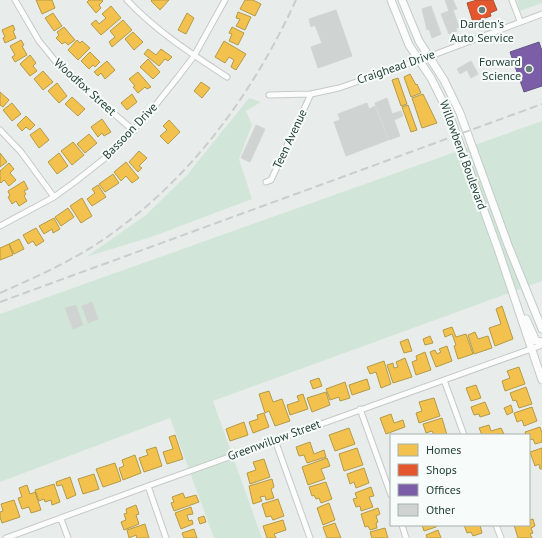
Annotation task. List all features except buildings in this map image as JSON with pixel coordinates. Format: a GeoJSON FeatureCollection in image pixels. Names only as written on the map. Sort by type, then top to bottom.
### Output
{"type":"FeatureCollection","features":[{"type":"Feature","properties":{"kind":"main road","name":"Willowbend Boulevard"},"geometry":{"type":"LineString","coordinates":[[391,0],[409,45],[435,84],[449,114],[498,249],[542,380]]}},
{"type":"Feature","properties":{"kind":"main road","name":"Willowbend Boulevard"},"geometry":{"type":"LineString","coordinates":[[402,0],[418,41],[444,80],[460,112],[508,245],[542,329]]}},
{"type":"Feature","properties":{"kind":"main road"},"geometry":{"type":"LineString","coordinates":[[397,16],[406,12]]}},
{"type":"Feature","properties":{"kind":"main road"},"geometry":{"type":"LineString","coordinates":[[498,249],[508,245]]}},
{"type":"Feature","properties":{"kind":"main road"},"geometry":{"type":"LineString","coordinates":[[515,302],[524,314],[536,340],[542,343]]}},
{"type":"Feature","properties":{"kind":"street","name":"Woodfox Street"},"geometry":{"type":"LineString","coordinates":[[15,0],[39,41],[61,68],[134,130]]}},
{"type":"Feature","properties":{"kind":"street"},"geometry":{"type":"LineString","coordinates":[[127,0],[148,20],[194,56],[227,77]]}},
{"type":"Feature","properties":{"kind":"street","name":"Bassoon Drive"},"geometry":{"type":"LineString","coordinates":[[0,226],[54,197],[105,158],[134,130],[178,78],[194,56],[225,0]]}},
{"type":"Feature","properties":{"kind":"street"},"geometry":{"type":"LineString","coordinates":[[512,0],[520,21]]}},
{"type":"Feature","properties":{"kind":"street","name":"Craighead Drive"},"geometry":{"type":"LineString","coordinates":[[269,95],[311,94],[339,88],[542,14]]}},
{"type":"Feature","properties":{"kind":"street","name":"Teen Avenue"},"geometry":{"type":"LineString","coordinates":[[266,182],[271,180],[311,94]]}},
{"type":"Feature","properties":{"kind":"street"},"geometry":{"type":"LineString","coordinates":[[0,130],[21,152],[54,197]]}},
{"type":"Feature","properties":{"kind":"street","name":"Greenwillow Street"},"geometry":{"type":"LineString","coordinates":[[6,538],[360,409],[444,380],[542,343]]}},
{"type":"Feature","properties":{"kind":"street"},"geometry":{"type":"LineString","coordinates":[[444,380],[464,434]]}},
{"type":"Feature","properties":{"kind":"street"},"geometry":{"type":"LineString","coordinates":[[360,409],[390,492]]}},
{"type":"Feature","properties":{"kind":"street"},"geometry":{"type":"LineString","coordinates":[[275,440],[310,538]]}},
{"type":"Feature","properties":{"kind":"street"},"geometry":{"type":"LineString","coordinates":[[148,486],[166,538]]}},
{"type":"Feature","properties":{"kind":"street"},"geometry":{"type":"LineString","coordinates":[[61,519],[68,538]]}},
{"type":"Feature","properties":{"kind":"street"},"geometry":{"type":"LineString","coordinates":[[402,526],[406,538]]}},
{"type":"Feature","properties":{"kind":"street"},"geometry":{"type":"LineString","coordinates":[[496,526],[501,538]]}},
{"type":"Feature","properties":{"kind":"green space"},"geometry":{"type":"Polygon","coordinates":[[[517,0],[542,0],[542,3],[520,11],[517,0]]]}},
{"type":"Feature","properties":{"kind":"green space"},"geometry":{"type":"Polygon","coordinates":[[[249,98],[261,102],[246,111],[252,125],[239,159],[252,199],[154,236],[86,257],[146,215],[187,175],[249,98]]]}},
{"type":"Feature","properties":{"kind":"green space"},"geometry":{"type":"Polygon","coordinates":[[[542,121],[542,281],[213,401],[262,538],[214,538],[170,418],[0,482],[0,314],[542,121]]]}},
{"type":"Feature","properties":{"kind":"railway"},"geometry":{"type":"LineString","coordinates":[[0,293],[48,271],[93,246],[122,226],[150,203],[176,178],[223,124],[244,94],[263,64],[296,0]]}},
{"type":"Feature","properties":{"kind":"railway"},"geometry":{"type":"LineString","coordinates":[[0,302],[542,104]]}},
{"type":"Feature","properties":{"kind":"place","name":"Darden's Auto Service"},"geometry":{"type":"Point","coordinates":[482,10]}},
{"type":"Feature","properties":{"kind":"place","name":"Forward Science"},"geometry":{"type":"Point","coordinates":[529,69]}}]}
